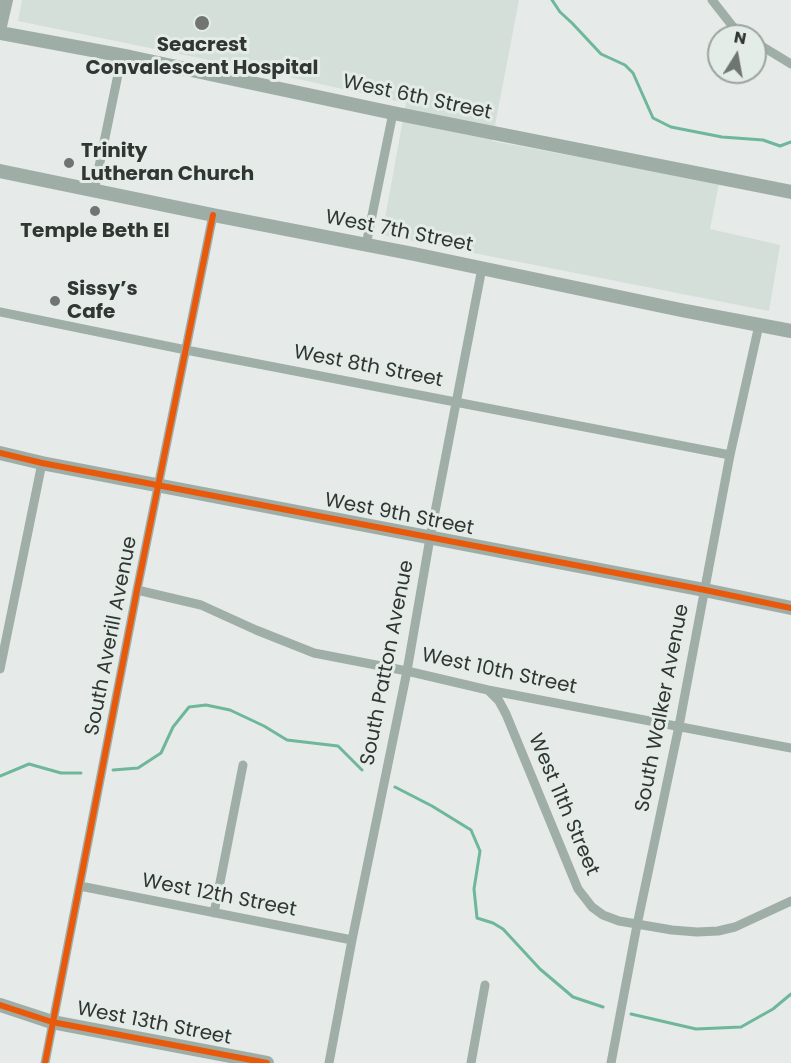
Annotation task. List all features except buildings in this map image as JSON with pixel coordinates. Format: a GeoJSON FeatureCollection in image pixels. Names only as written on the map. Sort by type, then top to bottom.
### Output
{"type":"FeatureCollection","features":[{"type":"Feature","properties":{"kind":"street"},"geometry":{"type":"LineString","coordinates":[[0,26],[6,0]]}},
{"type":"Feature","properties":{"kind":"street"},"geometry":{"type":"LineString","coordinates":[[712,0],[731,24]]}},
{"type":"Feature","properties":{"kind":"street","name":"West 6th Street"},"geometry":{"type":"LineString","coordinates":[[0,33],[122,55],[393,113],[791,192]]}},
{"type":"Feature","properties":{"kind":"street"},"geometry":{"type":"LineString","coordinates":[[767,49],[791,64]]}},
{"type":"Feature","properties":{"kind":"street"},"geometry":{"type":"LineString","coordinates":[[94,191],[122,55]]}},
{"type":"Feature","properties":{"kind":"street"},"geometry":{"type":"LineString","coordinates":[[366,245],[393,113]]}},
{"type":"Feature","properties":{"kind":"street","name":"West 7th Street"},"geometry":{"type":"LineString","coordinates":[[0,171],[791,331]]}},
{"type":"Feature","properties":{"kind":"street","name":"South Averill Avenue"},"geometry":{"type":"LineString","coordinates":[[45,1063],[213,215]]}},
{"type":"Feature","properties":{"kind":"street","name":"South Patton Avenue"},"geometry":{"type":"LineString","coordinates":[[329,1063],[407,671],[482,268]]}},
{"type":"Feature","properties":{"kind":"street","name":"West 8th Street"},"geometry":{"type":"LineString","coordinates":[[0,312],[730,454]]}},
{"type":"Feature","properties":{"kind":"street","name":"South Walker Avenue"},"geometry":{"type":"LineString","coordinates":[[610,1063],[679,726],[730,454],[759,325]]}},
{"type":"Feature","properties":{"kind":"street","name":"West 9th Street"},"geometry":{"type":"LineString","coordinates":[[0,453],[791,608]]}},
{"type":"Feature","properties":{"kind":"street"},"geometry":{"type":"LineString","coordinates":[[0,669],[42,463]]}},
{"type":"Feature","properties":{"kind":"street","name":"West 10th Street"},"geometry":{"type":"LineString","coordinates":[[137,590],[201,605],[314,653],[488,690],[791,748]]}},
{"type":"Feature","properties":{"kind":"street","name":"West 11th Street"},"geometry":{"type":"LineString","coordinates":[[488,690],[499,701],[506,714],[578,889],[592,907],[603,915],[638,925],[697,932],[735,927],[791,902]]}},
{"type":"Feature","properties":{"kind":"street"},"geometry":{"type":"LineString","coordinates":[[214,913],[243,765]]}},
{"type":"Feature","properties":{"kind":"street","name":"West 12th Street"},"geometry":{"type":"LineString","coordinates":[[80,886],[352,940]]}},
{"type":"Feature","properties":{"kind":"street"},"geometry":{"type":"LineString","coordinates":[[471,1063],[485,985]]}},
{"type":"Feature","properties":{"kind":"street","name":"West 13th Street"},"geometry":{"type":"LineString","coordinates":[[0,1005],[52,1022],[267,1063]]}},
{"type":"Feature","properties":{"kind":"shaded area"},"geometry":{"type":"Polygon","coordinates":[[[22,0],[519,0],[492,141],[719,183],[710,229],[780,245],[769,311],[382,235],[406,103],[18,21],[22,0]]]}},
{"type":"Feature","properties":{"kind":"waterway"},"geometry":{"type":"LineString","coordinates":[[552,0],[560,12],[601,54],[625,65],[633,73],[653,118],[671,127],[722,137],[763,140],[780,146],[791,142]]}},
{"type":"Feature","properties":{"kind":"waterway"},"geometry":{"type":"LineString","coordinates":[[113,770],[138,768],[161,753],[173,727],[189,707],[206,705],[230,710],[287,740],[338,746],[362,770]]}},
{"type":"Feature","properties":{"kind":"waterway"},"geometry":{"type":"LineString","coordinates":[[0,776],[29,764],[61,773],[81,773]]}},
{"type":"Feature","properties":{"kind":"waterway"},"geometry":{"type":"LineString","coordinates":[[395,787],[471,830],[480,851],[474,889],[477,918],[503,929],[540,969],[573,997],[603,1007]]}},
{"type":"Feature","properties":{"kind":"waterway"},"geometry":{"type":"LineString","coordinates":[[631,1014],[696,1029],[741,1027],[773,1009],[791,994]]}},
{"type":"Feature","properties":{"kind":"cycle path"},"geometry":{"type":"LineString","coordinates":[[45,1063],[213,215]]}},
{"type":"Feature","properties":{"kind":"cycle path"},"geometry":{"type":"LineString","coordinates":[[0,453],[791,608]]}},
{"type":"Feature","properties":{"kind":"cycle path"},"geometry":{"type":"LineString","coordinates":[[0,1005],[52,1022],[267,1063]]}},
{"type":"Feature","properties":{"kind":"place","name":"Seacrest Convalescent Hospital"},"geometry":{"type":"Point","coordinates":[202,23]}},
{"type":"Feature","properties":{"kind":"place","name":"Trinity Lutheran Church"},"geometry":{"type":"Point","coordinates":[69,163]}},
{"type":"Feature","properties":{"kind":"place","name":"Temple Beth El"},"geometry":{"type":"Point","coordinates":[95,211]}},
{"type":"Feature","properties":{"kind":"place","name":"Sissy’s Cafe"},"geometry":{"type":"Point","coordinates":[55,301]}}]}
